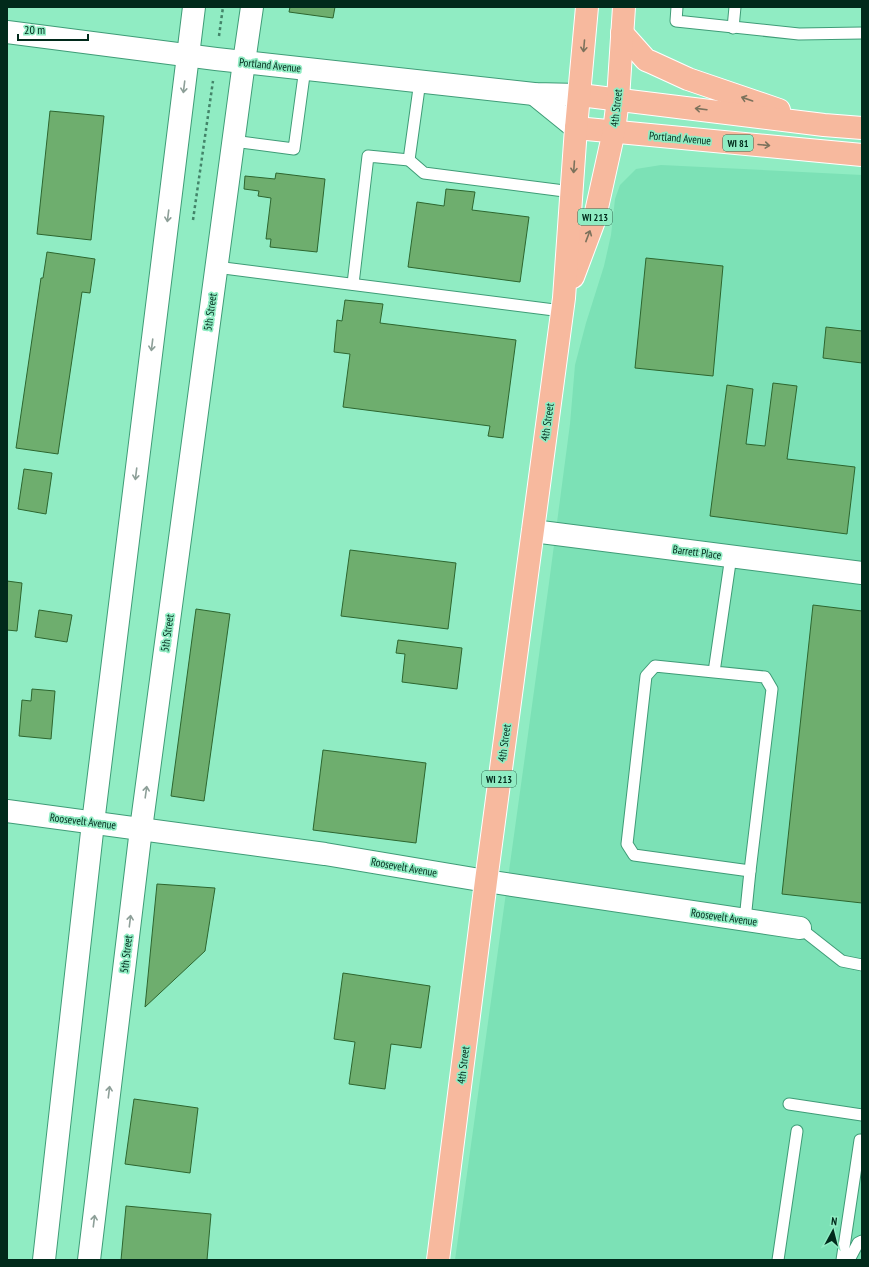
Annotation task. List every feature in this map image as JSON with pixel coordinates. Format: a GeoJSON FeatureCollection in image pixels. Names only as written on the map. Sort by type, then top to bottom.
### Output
{"type":"FeatureCollection","features":[{"type":"Feature","properties":{"kind":"main road","name":"4th Street"},"geometry":{"type":"LineString","coordinates":[[438,1260],[486,881],[563,305],[576,128],[587,7]]}},
{"type":"Feature","properties":{"kind":"main road","name":"4th Street"},"geometry":{"type":"LineString","coordinates":[[563,305],[594,221],[614,131],[618,99],[624,7]]}},
{"type":"Feature","properties":{"kind":"main road"},"geometry":{"type":"LineString","coordinates":[[622,33],[646,60],[688,79],[824,125]]}},
{"type":"Feature","properties":{"kind":"main road","name":"Portland Avenue"},"geometry":{"type":"LineString","coordinates":[[580,95],[824,125],[862,128]]}},
{"type":"Feature","properties":{"kind":"main road","name":"Portland Avenue"},"geometry":{"type":"LineString","coordinates":[[576,128],[862,155]]}},
{"type":"Feature","properties":{"kind":"street"},"geometry":{"type":"LineString","coordinates":[[44,1260],[93,823],[194,7]]}},
{"type":"Feature","properties":{"kind":"street","name":"5th Street"},"geometry":{"type":"LineString","coordinates":[[89,1260],[141,829],[252,7]]}},
{"type":"Feature","properties":{"kind":"street","name":"Portland Avenue"},"geometry":{"type":"LineString","coordinates":[[7,32],[244,62],[534,94],[580,95]]}},
{"type":"Feature","properties":{"kind":"street"},"geometry":{"type":"LineString","coordinates":[[534,94],[576,128]]}},
{"type":"Feature","properties":{"kind":"street","name":"Barrett Place"},"geometry":{"type":"LineString","coordinates":[[533,531],[862,573]]}},
{"type":"Feature","properties":{"kind":"street","name":"Roosevelt Avenue"},"geometry":{"type":"LineString","coordinates":[[7,811],[325,854],[486,881],[800,928]]}},
{"type":"Feature","properties":{"kind":"lane"},"geometry":{"type":"LineString","coordinates":[[677,7],[676,21],[799,34],[862,33]]}},
{"type":"Feature","properties":{"kind":"lane"},"geometry":{"type":"LineString","coordinates":[[733,28],[735,7]]}},
{"type":"Feature","properties":{"kind":"lane"},"geometry":{"type":"LineString","coordinates":[[233,141],[294,149],[305,68]]}},
{"type":"Feature","properties":{"kind":"lane"},"geometry":{"type":"LineString","coordinates":[[409,160],[420,81]]}},
{"type":"Feature","properties":{"kind":"lane"},"geometry":{"type":"LineString","coordinates":[[353,284],[368,156],[409,160],[424,173],[572,192]]}},
{"type":"Feature","properties":{"kind":"lane"},"geometry":{"type":"LineString","coordinates":[[216,267],[353,284],[563,305]]}},
{"type":"Feature","properties":{"kind":"lane"},"geometry":{"type":"LineString","coordinates":[[714,672],[731,556]]}},
{"type":"Feature","properties":{"kind":"lane"},"geometry":{"type":"LineString","coordinates":[[745,920],[772,688],[765,677],[655,666],[646,676],[627,844],[634,855],[750,871]]}},
{"type":"Feature","properties":{"kind":"lane"},"geometry":{"type":"LineString","coordinates":[[800,928],[842,961],[862,965]]}},
{"type":"Feature","properties":{"kind":"lane"},"geometry":{"type":"LineString","coordinates":[[789,1104],[862,1115]]}},
{"type":"Feature","properties":{"kind":"lane"},"geometry":{"type":"LineString","coordinates":[[778,1260],[797,1132]]}},
{"type":"Feature","properties":{"kind":"lane"},"geometry":{"type":"LineString","coordinates":[[842,1260],[860,1140]]}},
{"type":"Feature","properties":{"kind":"lane"},"geometry":{"type":"LineString","coordinates":[[849,1260],[858,1243],[862,1241]]}},
{"type":"Feature","properties":{"kind":"shaded area"},"geometry":{"type":"Polygon","coordinates":[[[661,165],[862,175],[862,1260],[455,1260],[549,583],[570,424],[575,365],[586,323],[604,266],[611,235],[615,199],[620,185],[636,169],[661,165]]]}},
{"type":"Feature","properties":{"kind":"building"},"geometry":{"type":"Polygon","coordinates":[[[290,7],[335,7],[333,18],[289,12],[290,7]]]}},
{"type":"Feature","properties":{"kind":"building"},"geometry":{"type":"Polygon","coordinates":[[[50,111],[104,116],[91,240],[37,234],[50,111]]]}},
{"type":"Feature","properties":{"kind":"building"},"geometry":{"type":"Polygon","coordinates":[[[276,173],[325,179],[317,252],[270,247],[271,239],[266,239],[271,198],[258,196],[259,191],[244,189],[245,176],[275,179],[276,173]]]}},
{"type":"Feature","properties":{"kind":"building"},"geometry":{"type":"Polygon","coordinates":[[[446,189],[475,192],[472,210],[529,217],[520,282],[408,267],[417,202],[444,206],[446,189]]]}},
{"type":"Feature","properties":{"kind":"building"},"geometry":{"type":"Polygon","coordinates":[[[47,252],[95,259],[90,293],[82,292],[58,454],[16,448],[41,278],[43,278],[47,252]]]}},
{"type":"Feature","properties":{"kind":"building"},"geometry":{"type":"Polygon","coordinates":[[[646,258],[723,266],[713,376],[635,368],[646,258]]]}},
{"type":"Feature","properties":{"kind":"building"},"geometry":{"type":"Polygon","coordinates":[[[345,300],[383,304],[380,323],[516,340],[503,438],[488,436],[490,426],[343,407],[350,354],[334,352],[337,320],[342,321],[345,300]]]}},
{"type":"Feature","properties":{"kind":"building"},"geometry":{"type":"Polygon","coordinates":[[[826,327],[862,331],[862,363],[823,358],[826,327]]]}},
{"type":"Feature","properties":{"kind":"building"},"geometry":{"type":"Polygon","coordinates":[[[773,383],[797,386],[787,459],[855,467],[847,534],[710,516],[727,385],[753,389],[746,444],[765,446],[773,383]]]}},
{"type":"Feature","properties":{"kind":"building"},"geometry":{"type":"Polygon","coordinates":[[[24,469],[52,473],[46,514],[18,509],[24,469]]]}},
{"type":"Feature","properties":{"kind":"building"},"geometry":{"type":"Polygon","coordinates":[[[350,550],[456,563],[448,629],[341,616],[350,550]]]}},
{"type":"Feature","properties":{"kind":"building"},"geometry":{"type":"Polygon","coordinates":[[[7,581],[22,583],[17,631],[7,630],[7,581]]]}},
{"type":"Feature","properties":{"kind":"building"},"geometry":{"type":"Polygon","coordinates":[[[813,605],[862,611],[862,903],[782,894],[813,605]]]}},
{"type":"Feature","properties":{"kind":"building"},"geometry":{"type":"Polygon","coordinates":[[[196,609],[230,614],[204,801],[171,796],[196,609]]]}},
{"type":"Feature","properties":{"kind":"building"},"geometry":{"type":"Polygon","coordinates":[[[39,610],[72,615],[67,642],[35,637],[39,610]]]}},
{"type":"Feature","properties":{"kind":"building"},"geometry":{"type":"Polygon","coordinates":[[[398,640],[462,648],[457,689],[402,682],[405,654],[396,653],[398,640]]]}},
{"type":"Feature","properties":{"kind":"building"},"geometry":{"type":"Polygon","coordinates":[[[32,689],[55,691],[51,739],[19,736],[22,700],[31,701],[32,689]]]}},
{"type":"Feature","properties":{"kind":"building"},"geometry":{"type":"Polygon","coordinates":[[[323,750],[426,763],[416,843],[313,830],[323,750]]]}},
{"type":"Feature","properties":{"kind":"building"},"geometry":{"type":"Polygon","coordinates":[[[157,884],[215,888],[205,951],[145,1007],[157,884]]]}},
{"type":"Feature","properties":{"kind":"building"},"geometry":{"type":"Polygon","coordinates":[[[343,973],[430,986],[421,1048],[391,1044],[385,1089],[349,1084],[355,1042],[334,1039],[343,973]]]}},
{"type":"Feature","properties":{"kind":"building"},"geometry":{"type":"Polygon","coordinates":[[[134,1099],[198,1108],[190,1173],[125,1164],[134,1099]]]}},
{"type":"Feature","properties":{"kind":"building"},"geometry":{"type":"Polygon","coordinates":[[[126,1206],[211,1214],[207,1260],[121,1260],[126,1206]]]}}]}
